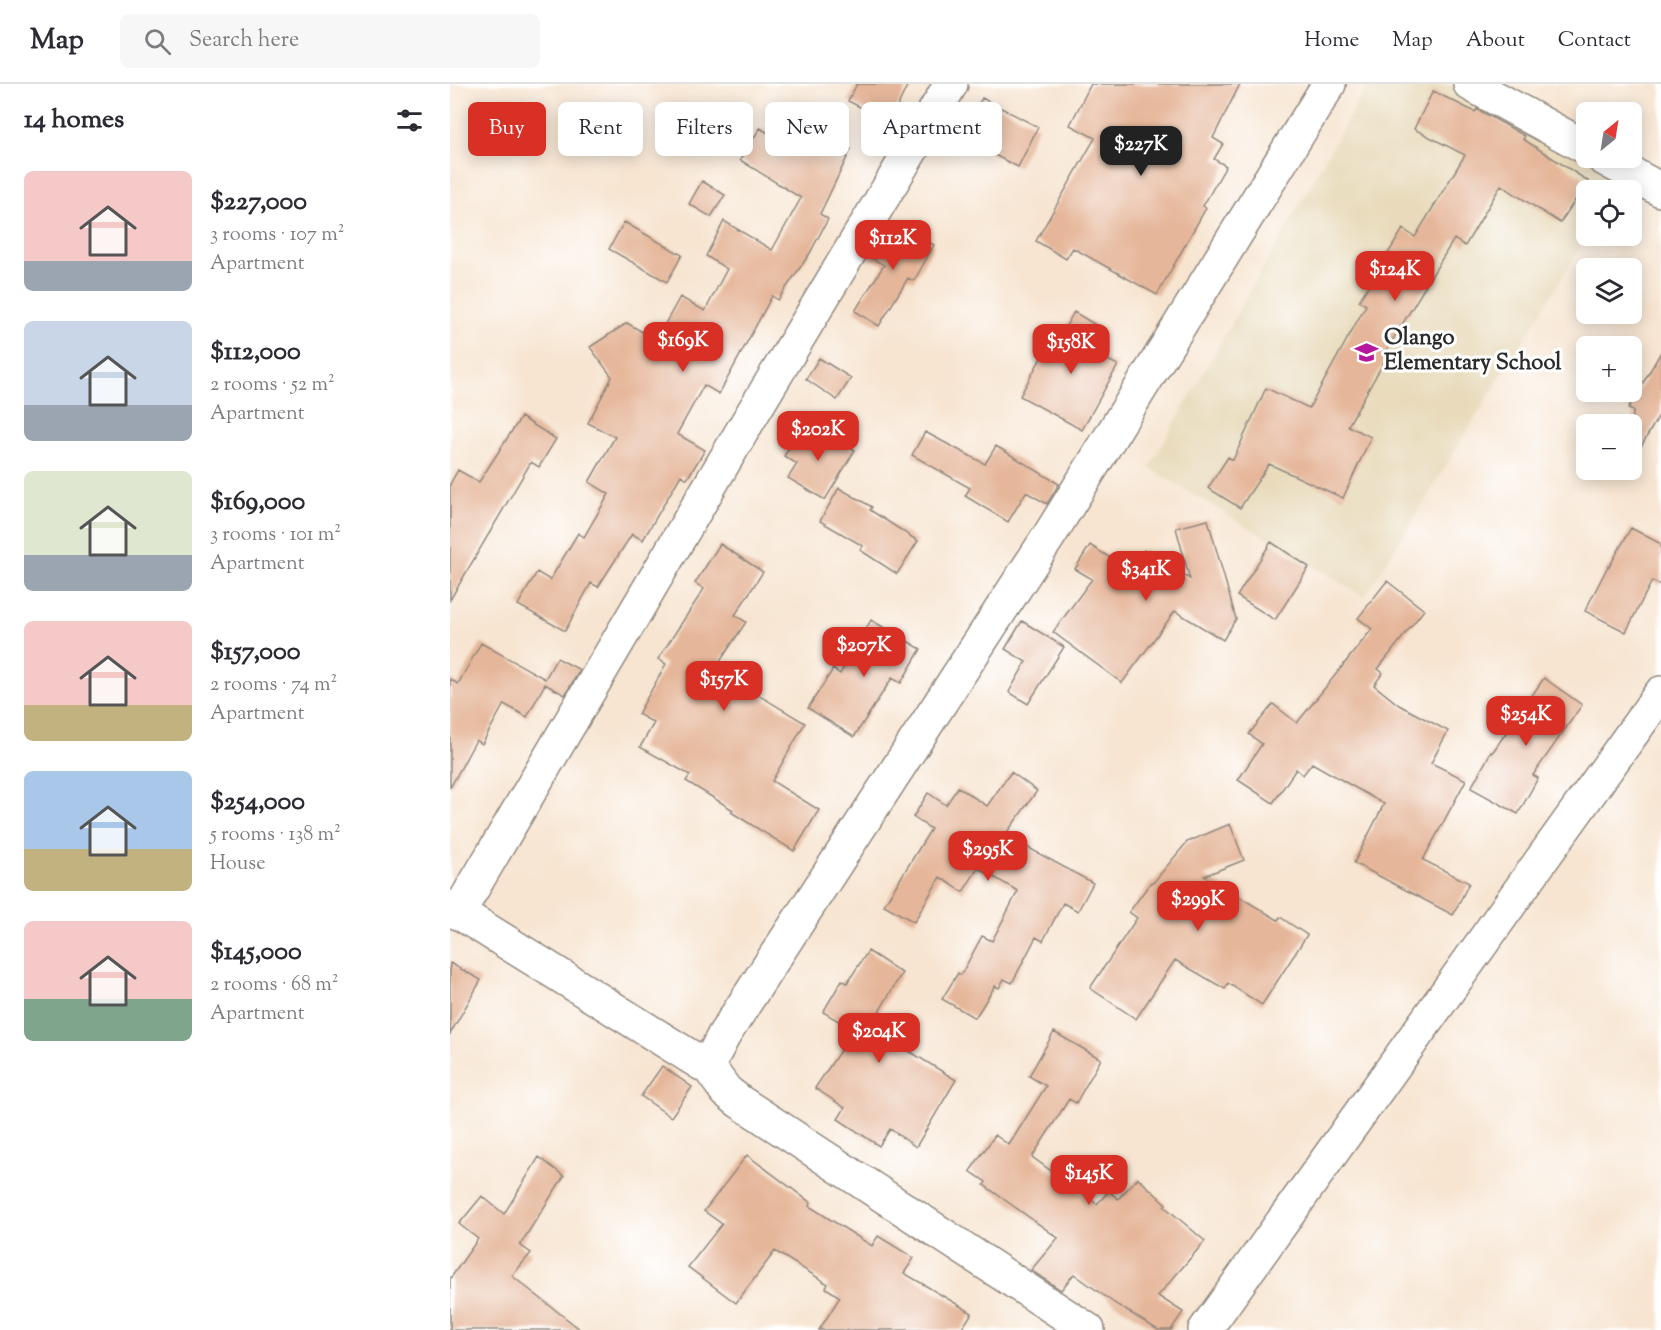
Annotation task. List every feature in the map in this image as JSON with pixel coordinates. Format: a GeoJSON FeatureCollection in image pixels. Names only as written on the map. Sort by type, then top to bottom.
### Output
{"type":"FeatureCollection","features":[{"type":"Feature","properties":{"kind":"street"},"geometry":{"type":"LineString","coordinates":[[951,84],[454,910],[710,1070],[726,1091],[740,1102],[1053,1321],[1088,1330]]}},
{"type":"Feature","properties":{"kind":"street"},"geometry":{"type":"LineString","coordinates":[[710,1070],[711,1060],[724,1035],[1048,536],[1329,84]]}},
{"type":"Feature","properties":{"kind":"street"},"geometry":{"type":"LineString","coordinates":[[1470,84],[1576,142]]}},
{"type":"Feature","properties":{"kind":"street"},"geometry":{"type":"LineString","coordinates":[[1622,168],[1661,190]]}},
{"type":"Feature","properties":{"kind":"street"},"geometry":{"type":"LineString","coordinates":[[1205,1330],[1661,693]]}},
{"type":"Feature","properties":{"kind":"shaded area","name":"Olango Elementary School"},"geometry":{"type":"Polygon","coordinates":[[[1368,84],[1461,84],[1576,152],[1576,168],[1603,168],[1623,180],[1576,180],[1576,246],[1582,246],[1365,597],[1149,468],[1368,84]]]}},
{"type":"Feature","properties":{"kind":"building"},"geometry":{"type":"Polygon","coordinates":[[[857,84],[908,84],[899,102],[861,102],[861,108],[848,101],[857,84]]]}},
{"type":"Feature","properties":{"kind":"building"},"geometry":{"type":"Polygon","coordinates":[[[1091,84],[1240,84],[1213,138],[1223,144],[1214,159],[1226,166],[1203,206],[1206,208],[1157,295],[1073,248],[1066,259],[1036,241],[1095,138],[1070,125],[1091,84]]]}},
{"type":"Feature","properties":{"kind":"building"},"geometry":{"type":"Polygon","coordinates":[[[1433,91],[1475,112],[1477,109],[1525,136],[1523,139],[1586,180],[1576,180],[1576,199],[1560,223],[1501,185],[1465,246],[1454,239],[1383,356],[1386,358],[1348,426],[1371,437],[1343,498],[1269,464],[1240,508],[1208,488],[1228,457],[1233,460],[1266,388],[1309,408],[1366,305],[1359,301],[1403,229],[1415,237],[1465,155],[1414,129],[1433,91]]]}},
{"type":"Feature","properties":{"kind":"building"},"geometry":{"type":"Polygon","coordinates":[[[1002,108],[1038,127],[1018,167],[996,156],[1002,156],[1002,108]]]}},
{"type":"Feature","properties":{"kind":"building"},"geometry":{"type":"Polygon","coordinates":[[[760,128],[765,131],[765,156],[848,156],[820,214],[828,219],[810,253],[778,300],[772,296],[719,394],[704,385],[677,434],[705,450],[687,479],[681,475],[643,540],[632,534],[598,587],[591,583],[565,631],[518,605],[537,572],[550,580],[578,533],[584,537],[609,494],[589,482],[615,437],[588,423],[612,377],[590,347],[627,323],[656,340],[680,297],[705,311],[727,269],[706,256],[724,221],[772,250],[801,198],[740,160],[742,156],[753,156],[753,139],[760,128]]]}},
{"type":"Feature","properties":{"kind":"building"},"geometry":{"type":"Polygon","coordinates":[[[702,181],[725,195],[711,217],[689,204],[702,181]]]}},
{"type":"Feature","properties":{"kind":"building"},"geometry":{"type":"Polygon","coordinates":[[[624,222],[682,255],[667,282],[609,249],[624,222]]]}},
{"type":"Feature","properties":{"kind":"building"},"geometry":{"type":"Polygon","coordinates":[[[899,225],[934,245],[914,281],[908,278],[879,326],[855,311],[884,265],[869,257],[883,233],[892,238],[899,225]]]}},
{"type":"Feature","properties":{"kind":"building"},"geometry":{"type":"Polygon","coordinates":[[[1074,312],[1104,330],[1091,352],[1118,365],[1082,430],[1020,396],[1042,356],[1047,359],[1074,312]]]}},
{"type":"Feature","properties":{"kind":"building"},"geometry":{"type":"Polygon","coordinates":[[[1661,352],[1661,412],[1642,445],[1642,414],[1633,414],[1633,411],[1628,409],[1632,402],[1642,402],[1642,385],[1661,352]]]}},
{"type":"Feature","properties":{"kind":"building"},"geometry":{"type":"Polygon","coordinates":[[[819,358],[851,378],[837,400],[806,379],[819,358]]]}},
{"type":"Feature","properties":{"kind":"building"},"geometry":{"type":"Polygon","coordinates":[[[521,417],[556,439],[539,467],[531,462],[450,600],[450,484],[458,470],[479,482],[521,417]]]}},
{"type":"Feature","properties":{"kind":"building"},"geometry":{"type":"Polygon","coordinates":[[[817,428],[855,450],[825,500],[788,478],[797,464],[784,456],[797,434],[810,442],[817,428]]]}},
{"type":"Feature","properties":{"kind":"building"},"geometry":{"type":"Polygon","coordinates":[[[925,432],[985,464],[996,446],[1059,484],[1047,504],[1026,492],[1008,522],[965,496],[970,488],[912,455],[925,432]]]}},
{"type":"Feature","properties":{"kind":"building"},"geometry":{"type":"Polygon","coordinates":[[[839,488],[872,507],[870,510],[918,541],[897,574],[860,550],[863,546],[820,521],[839,488]]]}},
{"type":"Feature","properties":{"kind":"building"},"geometry":{"type":"Polygon","coordinates":[[[1208,520],[1236,619],[1223,640],[1175,611],[1122,683],[1053,632],[1092,579],[1075,569],[1090,545],[1131,571],[1144,550],[1190,579],[1176,528],[1208,520]]]}},
{"type":"Feature","properties":{"kind":"building"},"geometry":{"type":"Polygon","coordinates":[[[1631,528],[1661,544],[1661,585],[1652,581],[1626,632],[1585,611],[1631,528]]]}},
{"type":"Feature","properties":{"kind":"building"},"geometry":{"type":"Polygon","coordinates":[[[1271,542],[1309,567],[1275,620],[1237,596],[1271,542]]]}},
{"type":"Feature","properties":{"kind":"building"},"geometry":{"type":"Polygon","coordinates":[[[720,544],[763,572],[735,615],[746,622],[715,669],[805,723],[772,781],[819,810],[794,851],[686,781],[690,775],[640,747],[654,723],[638,714],[666,664],[658,659],[704,589],[695,583],[720,544]]]}},
{"type":"Feature","properties":{"kind":"building"},"geometry":{"type":"Polygon","coordinates":[[[1387,581],[1424,610],[1378,669],[1383,673],[1374,685],[1399,705],[1448,731],[1431,763],[1466,780],[1423,860],[1469,883],[1453,915],[1354,863],[1384,804],[1312,763],[1303,775],[1296,769],[1273,803],[1238,780],[1262,744],[1249,734],[1273,704],[1297,723],[1372,629],[1358,618],[1387,581]]]}},
{"type":"Feature","properties":{"kind":"building"},"geometry":{"type":"Polygon","coordinates":[[[871,620],[921,649],[901,683],[892,678],[854,737],[808,708],[833,669],[840,674],[871,620]]]}},
{"type":"Feature","properties":{"kind":"building"},"geometry":{"type":"Polygon","coordinates":[[[1022,621],[1064,647],[1028,704],[1009,692],[1026,662],[1005,649],[1022,621]]]}},
{"type":"Feature","properties":{"kind":"building"},"geometry":{"type":"Polygon","coordinates":[[[481,643],[545,679],[557,658],[580,670],[565,695],[545,684],[527,717],[504,704],[482,744],[476,740],[450,788],[450,679],[458,684],[481,643]]]}},
{"type":"Feature","properties":{"kind":"building"},"geometry":{"type":"Polygon","coordinates":[[[1544,678],[1582,705],[1533,775],[1538,778],[1518,814],[1471,788],[1491,752],[1544,678]]]}},
{"type":"Feature","properties":{"kind":"building"},"geometry":{"type":"Polygon","coordinates":[[[1011,772],[1037,791],[1005,835],[1093,883],[1078,911],[1063,903],[1043,941],[1036,937],[1012,983],[1004,979],[999,988],[995,986],[975,1018],[942,999],[958,973],[961,975],[982,936],[992,941],[1018,891],[978,868],[963,892],[940,877],[914,922],[884,905],[931,829],[913,817],[928,793],[946,805],[958,787],[987,806],[1011,772]]]}},
{"type":"Feature","properties":{"kind":"building"},"geometry":{"type":"Polygon","coordinates":[[[1230,824],[1244,860],[1204,876],[1278,920],[1280,917],[1307,935],[1262,1005],[1228,983],[1225,989],[1175,960],[1136,1019],[1090,988],[1137,918],[1129,912],[1151,882],[1153,883],[1187,842],[1230,824]]]}},
{"type":"Feature","properties":{"kind":"building"},"geometry":{"type":"Polygon","coordinates":[[[868,951],[902,973],[870,1027],[956,1080],[916,1147],[890,1129],[879,1146],[838,1119],[845,1108],[815,1088],[854,1030],[823,1012],[842,980],[847,983],[868,951]]]}},
{"type":"Feature","properties":{"kind":"building"},"geometry":{"type":"Polygon","coordinates":[[[450,963],[481,980],[450,1034],[450,963]]]}},
{"type":"Feature","properties":{"kind":"building"},"geometry":{"type":"Polygon","coordinates":[[[1054,1032],[1101,1059],[1076,1103],[1069,1099],[1032,1157],[1097,1204],[1109,1191],[1118,1199],[1138,1178],[1166,1204],[1164,1206],[1205,1241],[1158,1296],[1183,1312],[1171,1330],[1158,1330],[1114,1303],[1074,1274],[1061,1290],[1031,1270],[1058,1238],[984,1185],[986,1182],[970,1171],[995,1135],[1009,1145],[1046,1086],[1029,1076],[1054,1032]]]}},
{"type":"Feature","properties":{"kind":"building"},"geometry":{"type":"Polygon","coordinates":[[[662,1066],[692,1087],[671,1117],[641,1096],[662,1066]]]}},
{"type":"Feature","properties":{"kind":"building"},"geometry":{"type":"Polygon","coordinates":[[[747,1155],[811,1203],[809,1206],[872,1246],[878,1236],[914,1258],[904,1273],[972,1313],[961,1330],[819,1330],[840,1297],[826,1288],[828,1284],[775,1251],[736,1303],[688,1267],[722,1224],[704,1211],[747,1155]]]}},
{"type":"Feature","properties":{"kind":"building"},"geometry":{"type":"Polygon","coordinates":[[[539,1157],[564,1176],[520,1245],[531,1253],[512,1276],[581,1330],[450,1330],[450,1279],[478,1239],[459,1224],[482,1196],[504,1214],[539,1157]]]}},
{"type":"Feature","properties":{"kind":"place","name":"Olango Elementary School"},"geometry":{"type":"Point","coordinates":[1366,352]}}]}
